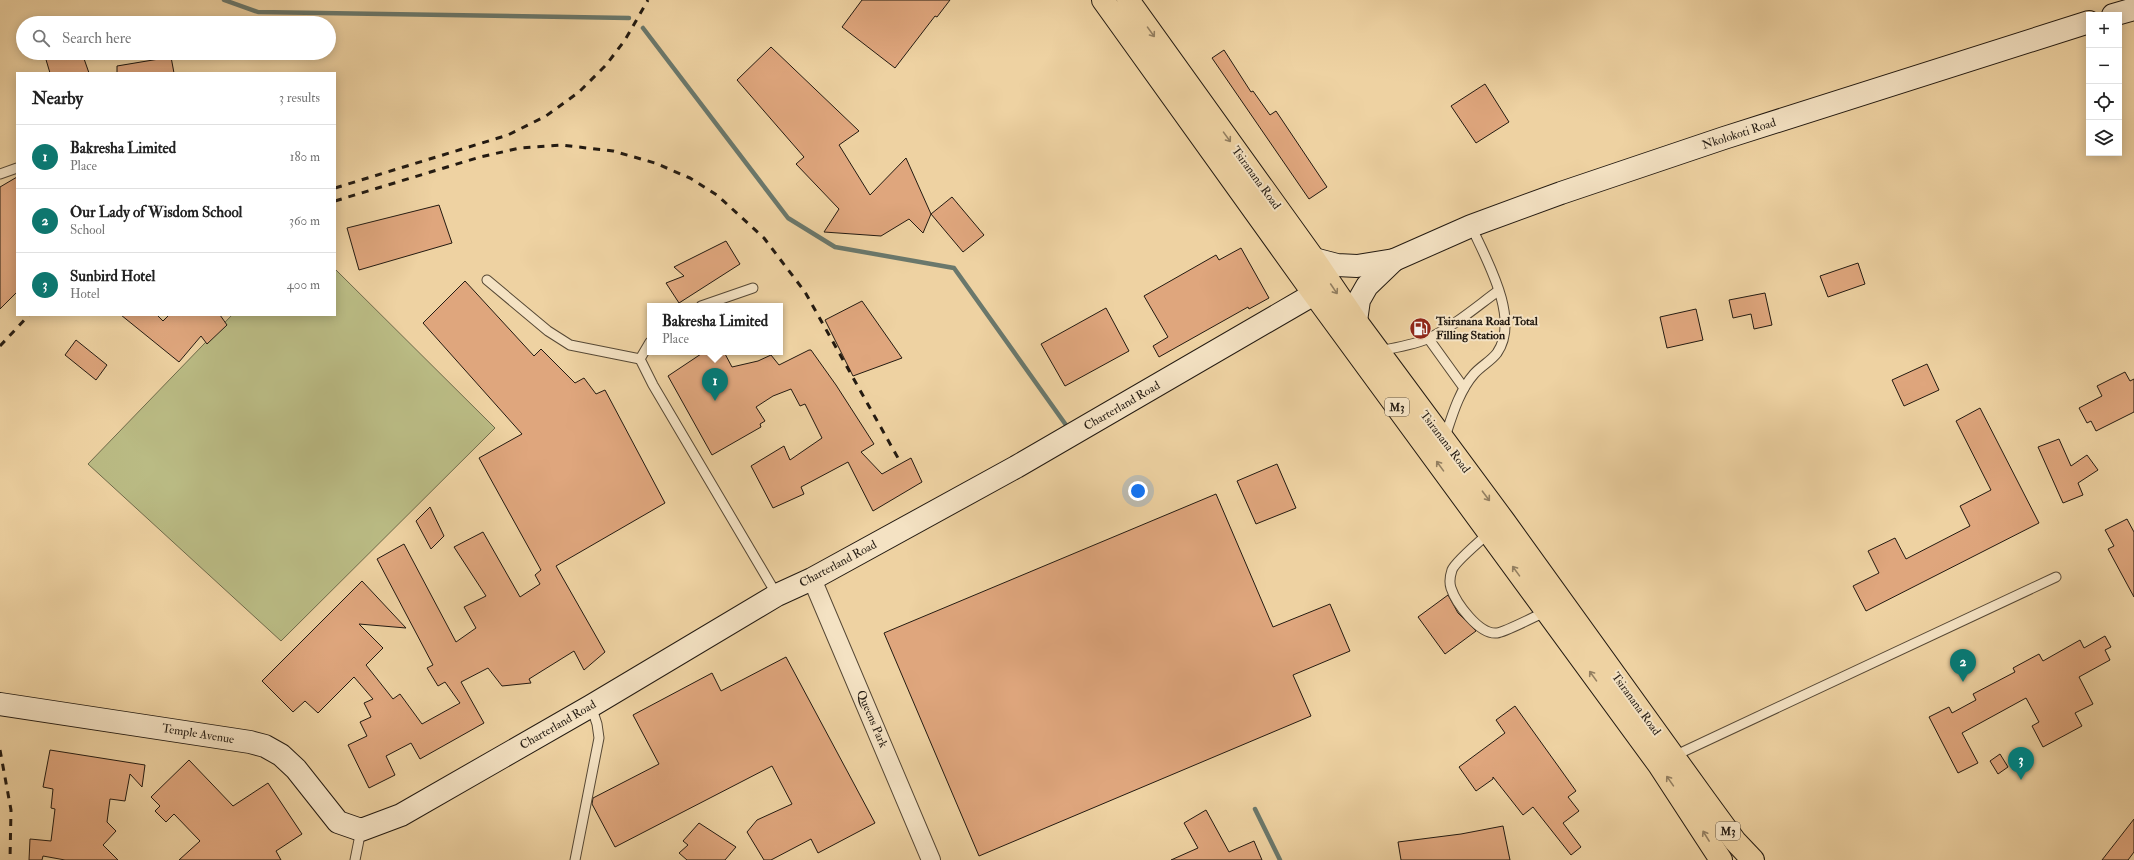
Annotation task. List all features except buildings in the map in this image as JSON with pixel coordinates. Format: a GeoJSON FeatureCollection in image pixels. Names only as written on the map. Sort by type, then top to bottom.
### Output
{"type":"FeatureCollection","features":[{"type":"Feature","properties":{"kind":"highway","name":"Tsiranana Road"},"geometry":{"type":"LineString","coordinates":[[1103,0],[1545,612],[1659,765],[1721,860]]}},
{"type":"Feature","properties":{"kind":"highway","name":"Tsiranana Road"},"geometry":{"type":"LineString","coordinates":[[1128,0],[1314,259],[1356,321],[1735,841],[1753,860]]}},
{"type":"Feature","properties":{"kind":"street"},"geometry":{"type":"LineString","coordinates":[[2122,13],[2134,9]]}},
{"type":"Feature","properties":{"kind":"street","name":"Nkolokoti Road"},"geometry":{"type":"LineString","coordinates":[[1314,259],[1344,266],[1357,266],[1394,260],[1471,226],[1561,193],[1716,141],[2086,23]]}},
{"type":"Feature","properties":{"kind":"street","name":"Nkolokoti Road"},"geometry":{"type":"LineString","coordinates":[[1356,321],[1359,300],[1367,286],[1394,260]]}},
{"type":"Feature","properties":{"kind":"street","name":"Charterland Road"},"geometry":{"type":"LineString","coordinates":[[361,830],[400,815],[591,706],[777,595],[812,579],[1016,467],[1314,294]]}},
{"type":"Feature","properties":{"kind":"street","name":"Queens Park"},"geometry":{"type":"LineString","coordinates":[[812,579],[931,860]]}},
{"type":"Feature","properties":{"kind":"street","name":"Temple Avenue"},"geometry":{"type":"LineString","coordinates":[[0,704],[250,742],[265,746],[281,755],[296,769],[338,822],[361,830]]}},
{"type":"Feature","properties":{"kind":"lane"},"geometry":{"type":"LineString","coordinates":[[0,174],[16,168]]}},
{"type":"Feature","properties":{"kind":"lane"},"geometry":{"type":"LineString","coordinates":[[1444,440],[1464,388],[1474,374],[1497,353],[1506,333],[1504,308],[1492,271],[1471,226]]}},
{"type":"Feature","properties":{"kind":"lane"},"geometry":{"type":"LineString","coordinates":[[487,280],[548,331],[570,345],[640,359]]}},
{"type":"Feature","properties":{"kind":"lane"},"geometry":{"type":"LineString","coordinates":[[709,303],[753,288]]}},
{"type":"Feature","properties":{"kind":"lane"},"geometry":{"type":"LineString","coordinates":[[1378,351],[1412,344],[1428,338],[1453,324],[1498,291]]}},
{"type":"Feature","properties":{"kind":"lane"},"geometry":{"type":"LineString","coordinates":[[1428,338],[1464,388]]}},
{"type":"Feature","properties":{"kind":"lane"},"geometry":{"type":"LineString","coordinates":[[640,359],[647,347]]}},
{"type":"Feature","properties":{"kind":"lane"},"geometry":{"type":"LineString","coordinates":[[640,359],[653,385],[777,595]]}},
{"type":"Feature","properties":{"kind":"lane"},"geometry":{"type":"LineString","coordinates":[[1489,533],[1452,568],[1449,579],[1451,589],[1463,607],[1478,627],[1486,631],[1497,633],[1545,612]]}},
{"type":"Feature","properties":{"kind":"lane"},"geometry":{"type":"LineString","coordinates":[[1674,756],[2056,577]]}},
{"type":"Feature","properties":{"kind":"lane"},"geometry":{"type":"LineString","coordinates":[[575,860],[599,738],[597,724],[591,706]]}},
{"type":"Feature","properties":{"kind":"lane"},"geometry":{"type":"LineString","coordinates":[[355,860],[361,830]]}},
{"type":"Feature","properties":{"kind":"green space"},"geometry":{"type":"Polygon","coordinates":[[[336,270],[495,428],[281,641],[88,464],[231,316],[336,316],[336,270]]]}},
{"type":"Feature","properties":{"kind":"waterway"},"geometry":{"type":"LineString","coordinates":[[224,0],[258,12],[629,18]]}},
{"type":"Feature","properties":{"kind":"waterway"},"geometry":{"type":"LineString","coordinates":[[643,28],[788,218],[835,247],[954,268],[1066,425]]}},
{"type":"Feature","properties":{"kind":"waterway"},"geometry":{"type":"LineString","coordinates":[[1255,809],[1280,860]]}},
{"type":"Feature","properties":{"kind":"railway"},"geometry":{"type":"LineString","coordinates":[[336,188],[508,135],[546,116],[579,92],[606,65],[625,40],[648,0]]}},
{"type":"Feature","properties":{"kind":"railway"},"geometry":{"type":"LineString","coordinates":[[336,201],[480,157],[520,148],[561,145],[613,151],[655,163],[690,178],[717,195],[764,238],[805,292],[898,458]]}},
{"type":"Feature","properties":{"kind":"railway"},"geometry":{"type":"LineString","coordinates":[[0,346],[28,316]]}},
{"type":"Feature","properties":{"kind":"railway"},"geometry":{"type":"LineString","coordinates":[[0,750],[11,810],[10,860]]}},
{"type":"Feature","properties":{"kind":"place","name":"Tsiranana Road Total Filling Station"},"geometry":{"type":"Point","coordinates":[1421,328]}},
{"type":"Feature","properties":{"kind":"place","name":"Bakresha Limited"},"geometry":{"type":"Point","coordinates":[715,401]}},
{"type":"Feature","properties":{"kind":"place","name":"Our Lady of Wisdom School"},"geometry":{"type":"Point","coordinates":[1963,682]}},
{"type":"Feature","properties":{"kind":"place","name":"Sunbird Hotel"},"geometry":{"type":"Point","coordinates":[2021,780]}}]}
